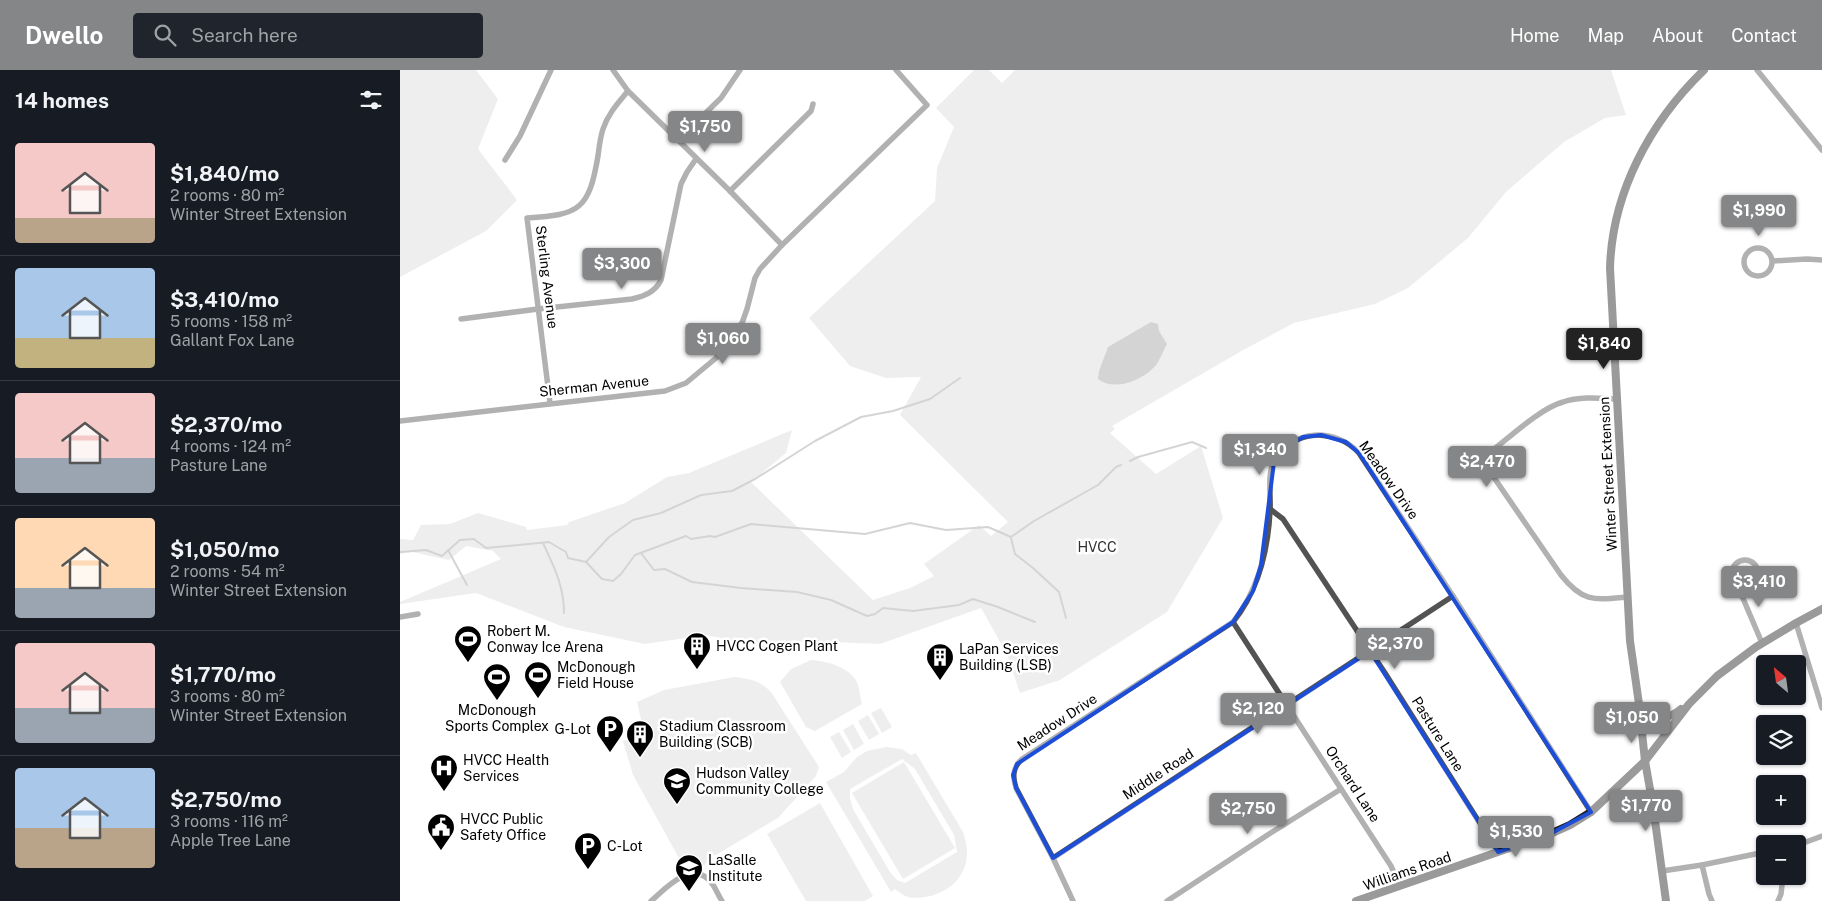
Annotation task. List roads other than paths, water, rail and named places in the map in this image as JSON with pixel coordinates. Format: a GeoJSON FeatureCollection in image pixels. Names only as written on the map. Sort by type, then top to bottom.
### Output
{"type":"FeatureCollection","features":[{"type":"Feature","properties":{"kind":"main road","name":"Winter Street Extension"},"geometry":{"type":"LineString","coordinates":[[1666,901],[1645,761],[1630,641],[1610,268],[1614,228],[1627,183],[1654,130],[1678,97],[1704,70]]}},
{"type":"Feature","properties":{"kind":"main road"},"geometry":{"type":"LineString","coordinates":[[1639,704],[1651,715],[1665,718],[1673,716],[1689,704],[1717,676],[1762,643],[1822,609]]}},
{"type":"Feature","properties":{"kind":"main road","name":"Williams Road"},"geometry":{"type":"LineString","coordinates":[[1356,901],[1550,834],[1570,825],[1591,812],[1645,761],[1689,704]]}},
{"type":"Feature","properties":{"kind":"street"},"geometry":{"type":"LineString","coordinates":[[505,160],[520,136],[551,70]]}},
{"type":"Feature","properties":{"kind":"street"},"geometry":{"type":"LineString","coordinates":[[613,70],[628,91],[730,191],[782,246]]}},
{"type":"Feature","properties":{"kind":"street"},"geometry":{"type":"LineString","coordinates":[[678,140],[721,98],[740,70]]}},
{"type":"Feature","properties":{"kind":"street","name":"Sherman Avenue"},"geometry":{"type":"LineString","coordinates":[[400,421],[665,391],[686,383],[716,358],[735,334],[742,323],[755,278],[760,269],[927,105],[896,70]]}},
{"type":"Feature","properties":{"kind":"street"},"geometry":{"type":"LineString","coordinates":[[1757,70],[1822,150]]}},
{"type":"Feature","properties":{"kind":"street","name":"Sterling Avenue"},"geometry":{"type":"LineString","coordinates":[[550,403],[527,218],[563,213],[578,207],[586,200],[594,179],[602,131],[607,118],[628,91]]}},
{"type":"Feature","properties":{"kind":"street"},"geometry":{"type":"LineString","coordinates":[[730,191],[811,110],[813,104]]}},
{"type":"Feature","properties":{"kind":"street"},"geometry":{"type":"LineString","coordinates":[[461,319],[538,308],[632,299],[642,297],[654,291],[661,280],[681,184],[686,172],[696,159]]}},
{"type":"Feature","properties":{"kind":"street"},"geometry":{"type":"LineString","coordinates":[[1761,247],[1769,252],[1773,261],[1767,273],[1758,276],[1753,275],[1746,269],[1744,260],[1745,255],[1752,249],[1761,247]]}},
{"type":"Feature","properties":{"kind":"street"},"geometry":{"type":"LineString","coordinates":[[1773,261],[1822,260]]}},
{"type":"Feature","properties":{"kind":"street"},"geometry":{"type":"LineString","coordinates":[[1616,399],[1575,399],[1555,405],[1493,450],[1488,455],[1486,466],[1561,575],[1573,589],[1583,596],[1592,599],[1627,597]]}},
{"type":"Feature","properties":{"kind":"street","name":"Meadow Drive"},"geometry":{"type":"LineString","coordinates":[[1072,901],[1053,858],[1016,788],[1013,775],[1017,764],[1233,622],[1253,591],[1267,540],[1271,470],[1274,462],[1295,440],[1311,435],[1331,436],[1354,448],[1359,454],[1453,596],[1591,812]]}},
{"type":"Feature","properties":{"kind":"street","name":"Pasture Lane"},"geometry":{"type":"LineString","coordinates":[[1270,509],[1283,519],[1498,852]]}},
{"type":"Feature","properties":{"kind":"street"},"geometry":{"type":"LineString","coordinates":[[1736,582],[1744,585],[1752,584],[1757,578],[1758,569],[1750,560],[1741,560],[1737,563],[1733,574],[1736,582],[1762,643]]}},
{"type":"Feature","properties":{"kind":"street","name":"Middle Road"},"geometry":{"type":"LineString","coordinates":[[1053,858],[1453,596]]}},
{"type":"Feature","properties":{"kind":"street"},"geometry":{"type":"LineString","coordinates":[[400,617],[418,614]]}},
{"type":"Feature","properties":{"kind":"street","name":"Orchard Lane"},"geometry":{"type":"LineString","coordinates":[[1233,622],[1391,866],[1400,886]]}},
{"type":"Feature","properties":{"kind":"street"},"geometry":{"type":"LineString","coordinates":[[1796,623],[1822,708]]}},
{"type":"Feature","properties":{"kind":"street"},"geometry":{"type":"LineString","coordinates":[[1167,901],[1341,789]]}},
{"type":"Feature","properties":{"kind":"street"},"geometry":{"type":"LineString","coordinates":[[1806,842],[1822,836]]}},
{"type":"Feature","properties":{"kind":"street"},"geometry":{"type":"LineString","coordinates":[[1662,871],[1756,854]]}},
{"type":"Feature","properties":{"kind":"street"},"geometry":{"type":"LineString","coordinates":[[1702,865],[1712,901]]}},
{"type":"Feature","properties":{"kind":"street"},"geometry":{"type":"LineString","coordinates":[[651,901],[682,876],[698,874],[711,881],[722,901]]}},
{"type":"Feature","properties":{"kind":"street"},"geometry":{"type":"LineString","coordinates":[[1778,901],[1782,894],[1782,885]]}},
{"type":"Feature","properties":{"kind":"waterway"},"geometry":{"type":"LineString","coordinates":[[586,562],[609,537],[633,520],[661,513],[701,495],[732,491],[755,479],[815,441],[861,417],[893,411],[930,399],[960,378]]}},
{"type":"Feature","properties":{"kind":"waterway"},"geometry":{"type":"LineString","coordinates":[[1130,461],[1192,442],[1206,448]]}},
{"type":"Feature","properties":{"kind":"waterway"},"geometry":{"type":"LineString","coordinates":[[400,552],[426,550],[442,556],[460,540],[474,539],[486,548],[549,542],[566,552],[568,558],[586,562],[602,579],[613,581],[621,574],[635,555],[686,536],[691,539],[715,537],[751,524],[865,534],[910,523],[946,530],[988,527],[1011,537],[1034,521],[1098,485],[1116,467],[1121,465]]}},
{"type":"Feature","properties":{"kind":"waterway"},"geometry":{"type":"LineString","coordinates":[[1011,538],[1015,554],[1059,592],[1066,618]]}},
{"type":"Feature","properties":{"kind":"waterway"},"geometry":{"type":"LineString","coordinates":[[543,543],[560,585],[564,613]]}},
{"type":"Feature","properties":{"kind":"waterway"},"geometry":{"type":"LineString","coordinates":[[448,550],[467,585]]}},
{"type":"Feature","properties":{"kind":"waterway"},"geometry":{"type":"LineString","coordinates":[[641,553],[654,570],[665,569],[692,582],[797,592],[831,600],[867,616],[875,614],[883,608],[913,611],[959,605],[973,599],[1035,622]]}},
{"type":"Feature","properties":{"kind":"place","name":"Robert M. Conway Ice Arena"},"geometry":{"type":"Point","coordinates":[468,663]}},
{"type":"Feature","properties":{"kind":"place","name":"HVCC Cogen Plant"},"geometry":{"type":"Point","coordinates":[697,670]}},
{"type":"Feature","properties":{"kind":"place","name":"LaPan Services Building (LSB)"},"geometry":{"type":"Point","coordinates":[940,681]}},
{"type":"Feature","properties":{"kind":"place","name":"McDonough Field House"},"geometry":{"type":"Point","coordinates":[538,699]}},
{"type":"Feature","properties":{"kind":"place","name":"McDonough Sports Complex"},"geometry":{"type":"Point","coordinates":[497,701]}},
{"type":"Feature","properties":{"kind":"place","name":"G-Lot"},"geometry":{"type":"Point","coordinates":[610,753]}},
{"type":"Feature","properties":{"kind":"place","name":"Stadium Classroom Building (SCB)"},"geometry":{"type":"Point","coordinates":[640,758]}},
{"type":"Feature","properties":{"kind":"place","name":"HVCC Health Services"},"geometry":{"type":"Point","coordinates":[444,792]}},
{"type":"Feature","properties":{"kind":"place","name":"Hudson Valley Community College"},"geometry":{"type":"Point","coordinates":[677,805]}},
{"type":"Feature","properties":{"kind":"place","name":"HVCC Public Safety Office"},"geometry":{"type":"Point","coordinates":[441,851]}},
{"type":"Feature","properties":{"kind":"place","name":"C-Lot"},"geometry":{"type":"Point","coordinates":[588,870]}},
{"type":"Feature","properties":{"kind":"place","name":"LaSalle Institute"},"geometry":{"type":"Point","coordinates":[689,892]}},
{"type":"Feature","properties":{"kind":"park label","name":"HVCC"},"geometry":{"type":"Point","coordinates":[1097,547]}}]}
